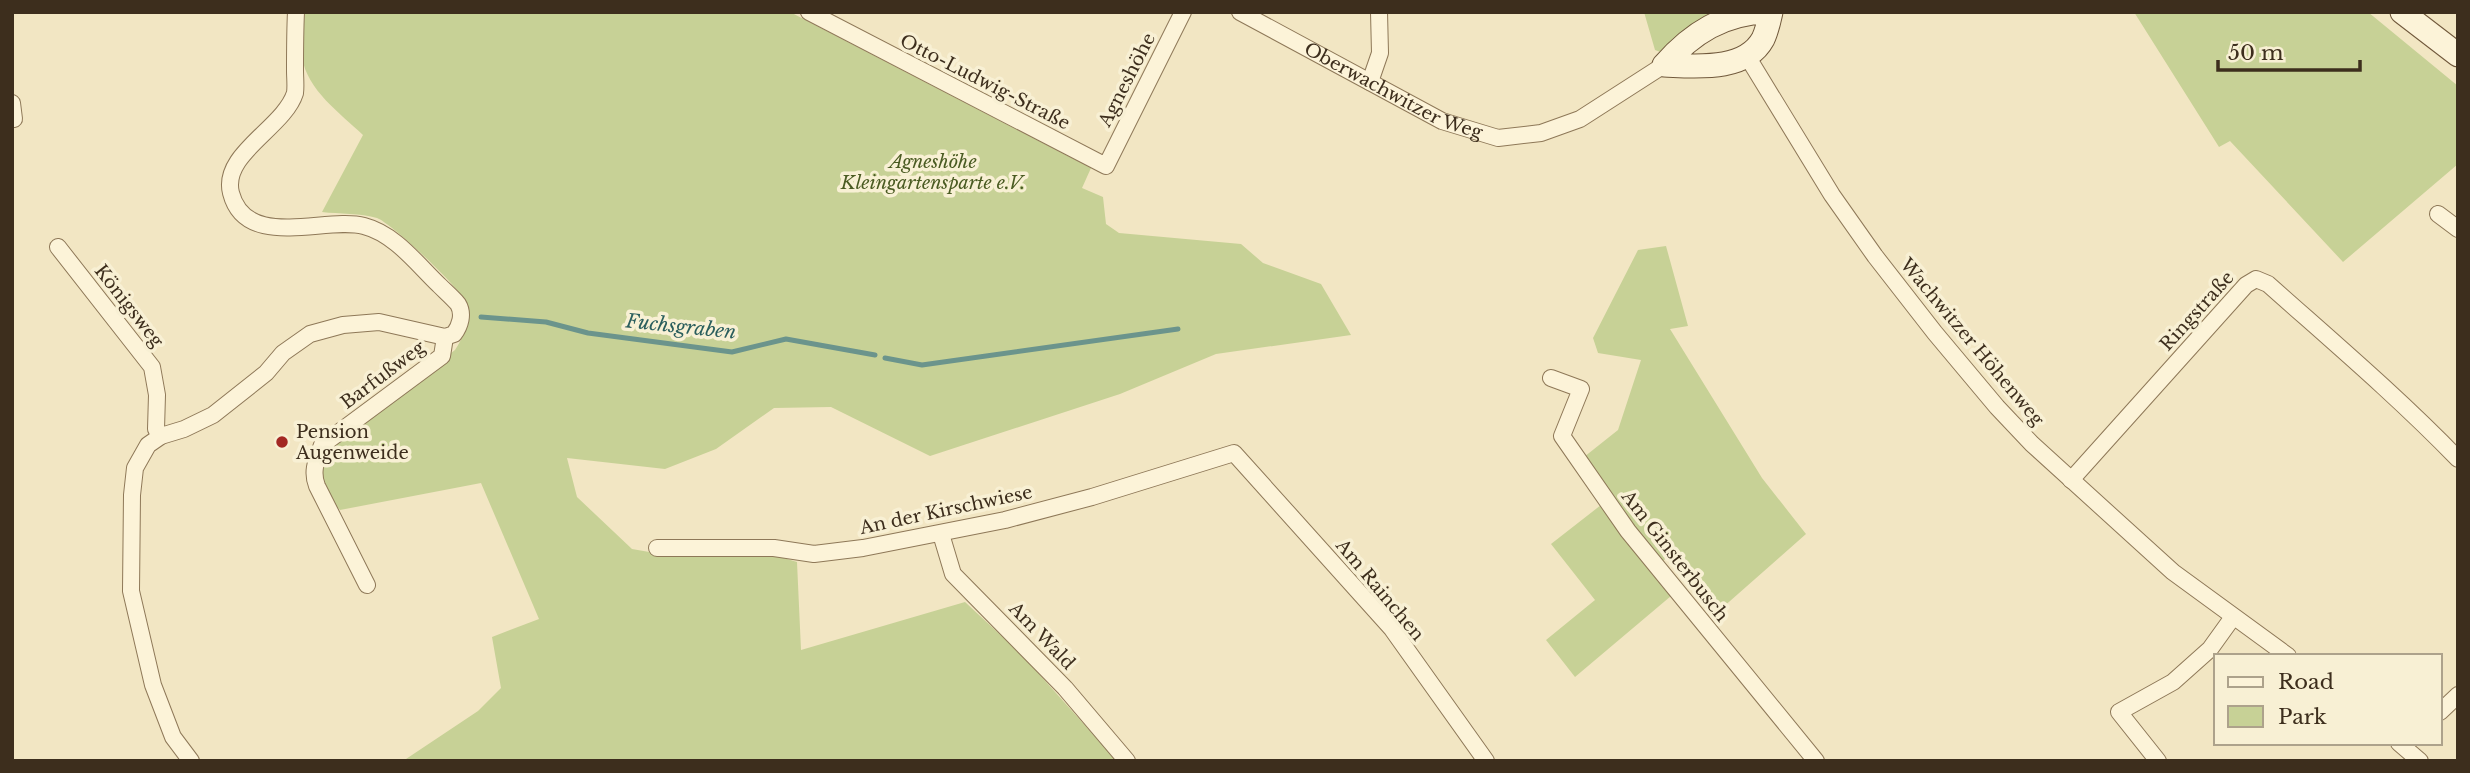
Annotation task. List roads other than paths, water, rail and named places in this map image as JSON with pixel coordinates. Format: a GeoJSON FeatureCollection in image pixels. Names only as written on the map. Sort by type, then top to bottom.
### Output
{"type":"FeatureCollection","features":[{"type":"Feature","properties":{"kind":"street","name":"Barfußweg"},"geometry":{"type":"LineString","coordinates":[[296,12],[295,92],[278,120],[242,155],[231,174],[230,191],[237,207],[253,221],[273,228],[307,228],[336,223],[364,226],[384,234],[458,304],[460,313],[458,328],[454,334],[445,337],[442,356],[322,445],[315,464],[314,478],[317,486],[368,585]]}},
{"type":"Feature","properties":{"kind":"street","name":"Otto-Ludwig-Straße"},"geometry":{"type":"LineString","coordinates":[[809,12],[1106,166]]}},
{"type":"Feature","properties":{"kind":"street","name":"Agneshöhe"},"geometry":{"type":"LineString","coordinates":[[1106,166],[1183,12]]}},
{"type":"Feature","properties":{"kind":"street","name":"Oberwachwitzer Weg"},"geometry":{"type":"LineString","coordinates":[[1240,12],[1442,121],[1498,138],[1541,133],[1580,119],[1664,65],[1699,32],[1717,22],[1742,14],[1769,12],[1762,41],[1748,56]]}},
{"type":"Feature","properties":{"kind":"street"},"geometry":{"type":"LineString","coordinates":[[1370,82],[1380,53],[1380,12]]}},
{"type":"Feature","properties":{"kind":"street"},"geometry":{"type":"LineString","coordinates":[[2402,12],[2458,55]]}},
{"type":"Feature","properties":{"kind":"street"},"geometry":{"type":"LineString","coordinates":[[1664,65],[1721,65],[1748,56]]}},
{"type":"Feature","properties":{"kind":"street","name":"Wachwitzer Höhenweg"},"geometry":{"type":"LineString","coordinates":[[1748,56],[1832,195],[1875,256],[1997,407],[2032,444],[2173,572],[2285,654]]}},
{"type":"Feature","properties":{"kind":"street"},"geometry":{"type":"LineString","coordinates":[[2438,214],[2458,229]]}},
{"type":"Feature","properties":{"kind":"street","name":"Königsweg"},"geometry":{"type":"LineString","coordinates":[[58,247],[152,367],[157,395],[156,429],[161,436]]}},
{"type":"Feature","properties":{"kind":"street","name":"Ringstraße"},"geometry":{"type":"LineString","coordinates":[[2071,480],[2246,285],[2256,279],[2268,284],[2328,337],[2425,425],[2458,459]]}},
{"type":"Feature","properties":{"kind":"street"},"geometry":{"type":"LineString","coordinates":[[191,761],[173,737],[153,685],[131,591],[132,495],[135,468],[148,445],[161,436],[214,415],[266,373],[283,354],[310,334],[343,325],[379,322],[445,337]]}},
{"type":"Feature","properties":{"kind":"street","name":"Am Ginsterbusch"},"geometry":{"type":"LineString","coordinates":[[1550,377],[1581,389],[1562,436],[1628,531],[1816,761]]}},
{"type":"Feature","properties":{"kind":"street","name":"An der Kirschwiese"},"geometry":{"type":"LineString","coordinates":[[657,548],[774,548],[814,554],[863,548],[941,534],[1092,497],[1234,453]]}},
{"type":"Feature","properties":{"kind":"street","name":"Am Rainchen"},"geometry":{"type":"LineString","coordinates":[[1234,453],[1392,629],[1486,761]]}},
{"type":"Feature","properties":{"kind":"street","name":"Am Wald"},"geometry":{"type":"LineString","coordinates":[[941,534],[953,574],[1065,688],[1127,761]]}},
{"type":"Feature","properties":{"kind":"street"},"geometry":{"type":"LineString","coordinates":[[2158,761],[2119,712],[2173,682],[2210,649],[2233,617]]}},
{"type":"Feature","properties":{"kind":"street"},"geometry":{"type":"LineString","coordinates":[[2442,710],[2458,695]]}},
{"type":"Feature","properties":{"kind":"street"},"geometry":{"type":"LineString","coordinates":[[2404,745],[2420,761]]}},
{"type":"Feature","properties":{"kind":"waterway","name":"Fuchsgraben"},"geometry":{"type":"LineString","coordinates":[[481,317],[546,322],[588,333],[732,352],[786,339],[875,355]]}},
{"type":"Feature","properties":{"kind":"waterway","name":"Fuchsgraben"},"geometry":{"type":"LineString","coordinates":[[885,358],[922,365],[1178,329]]}},
{"type":"Feature","properties":{"kind":"place","name":"Pension Augenweide"},"geometry":{"type":"Point","coordinates":[282,442]}},
{"type":"Feature","properties":{"kind":"park label","name":"Agneshöhe Kleingartensparte e.V."},"geometry":{"type":"Point","coordinates":[933,172]}}]}
